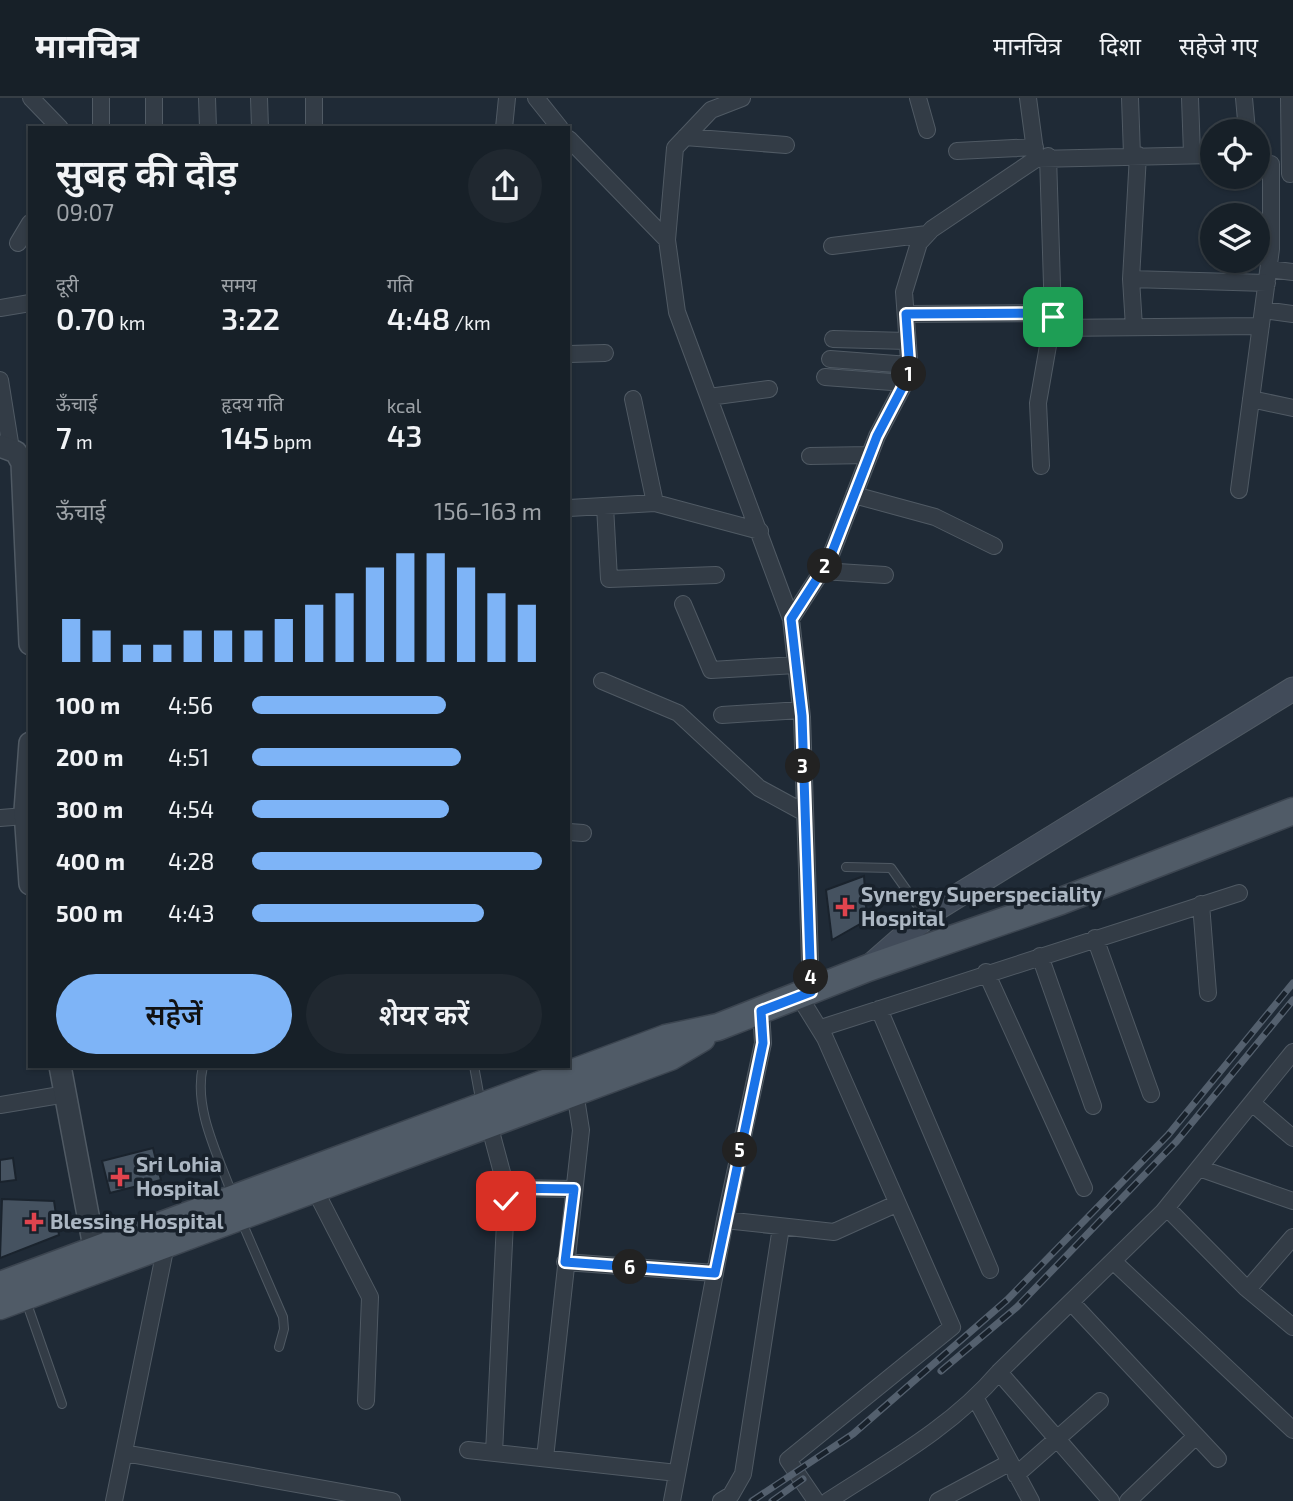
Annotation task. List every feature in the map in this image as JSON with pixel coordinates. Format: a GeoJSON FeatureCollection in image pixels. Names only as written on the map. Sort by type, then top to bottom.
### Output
{"type":"FeatureCollection","features":[{"type":"Feature","properties":{"kind":"main road"},"geometry":{"type":"LineString","coordinates":[[868,968],[925,916],[1293,689]]}},
{"type":"Feature","properties":{"kind":"main road"},"geometry":{"type":"LineString","coordinates":[[0,1285],[166,1245],[237,1209],[315,1190],[666,1038],[718,1027],[868,968],[1061,901],[1293,811]]}},
{"type":"Feature","properties":{"kind":"main road"},"geometry":{"type":"LineString","coordinates":[[12,1301],[97,1261],[485,1116],[575,1092],[670,1057],[718,1027]]}},
{"type":"Feature","properties":{"kind":"street"},"geometry":{"type":"LineString","coordinates":[[31,98],[58,126]]}},
{"type":"Feature","properties":{"kind":"street"},"geometry":{"type":"LineString","coordinates":[[101,98],[101,126]]}},
{"type":"Feature","properties":{"kind":"street"},"geometry":{"type":"LineString","coordinates":[[154,98],[154,126]]}},
{"type":"Feature","properties":{"kind":"street"},"geometry":{"type":"LineString","coordinates":[[207,98],[208,126]]}},
{"type":"Feature","properties":{"kind":"street"},"geometry":{"type":"LineString","coordinates":[[259,98],[260,126]]}},
{"type":"Feature","properties":{"kind":"street"},"geometry":{"type":"LineString","coordinates":[[314,98],[314,126]]}},
{"type":"Feature","properties":{"kind":"street"},"geometry":{"type":"LineString","coordinates":[[504,126],[507,98]]}},
{"type":"Feature","properties":{"kind":"street"},"geometry":{"type":"LineString","coordinates":[[536,98],[558,126]]}},
{"type":"Feature","properties":{"kind":"street"},"geometry":{"type":"LineString","coordinates":[[918,98],[927,130]]}},
{"type":"Feature","properties":{"kind":"street"},"geometry":{"type":"LineString","coordinates":[[1028,98],[1040,154],[1053,321],[1038,403],[1041,466]]}},
{"type":"Feature","properties":{"kind":"street"},"geometry":{"type":"LineString","coordinates":[[1130,98],[1135,155],[1132,279],[1134,327]]}},
{"type":"Feature","properties":{"kind":"street"},"geometry":{"type":"LineString","coordinates":[[1190,98],[1192,154]]}},
{"type":"Feature","properties":{"kind":"street"},"geometry":{"type":"LineString","coordinates":[[1244,98],[1246,119]]}},
{"type":"Feature","properties":{"kind":"street"},"geometry":{"type":"LineString","coordinates":[[1270,165],[1291,174],[1289,98]]}},
{"type":"Feature","properties":{"kind":"street"},"geometry":{"type":"LineString","coordinates":[[737,99],[711,110],[675,148],[667,240],[677,312],[791,619],[801,710],[805,813],[805,994],[895,1204],[952,1327],[788,1460],[816,1501]]}},
{"type":"Feature","properties":{"kind":"street"},"geometry":{"type":"LineString","coordinates":[[685,136],[786,145]]}},
{"type":"Feature","properties":{"kind":"street"},"geometry":{"type":"LineString","coordinates":[[570,140],[667,240]]}},
{"type":"Feature","properties":{"kind":"street"},"geometry":{"type":"LineString","coordinates":[[957,150],[1040,154],[1200,154]]}},
{"type":"Feature","properties":{"kind":"street"},"geometry":{"type":"LineString","coordinates":[[791,619],[822,571],[870,455],[905,383],[909,365],[904,292],[919,243],[927,234],[1040,154]]}},
{"type":"Feature","properties":{"kind":"street"},"geometry":{"type":"LineString","coordinates":[[1239,491],[1268,276],[1265,189]]}},
{"type":"Feature","properties":{"kind":"street"},"geometry":{"type":"LineString","coordinates":[[18,243],[28,226]]}},
{"type":"Feature","properties":{"kind":"street"},"geometry":{"type":"LineString","coordinates":[[832,246],[927,234]]}},
{"type":"Feature","properties":{"kind":"street"},"geometry":{"type":"LineString","coordinates":[[1132,279],[1268,276],[1293,272]]}},
{"type":"Feature","properties":{"kind":"street"},"geometry":{"type":"LineString","coordinates":[[0,308],[28,303]]}},
{"type":"Feature","properties":{"kind":"street"},"geometry":{"type":"LineString","coordinates":[[906,314],[1134,327],[1293,314]]}},
{"type":"Feature","properties":{"kind":"street"},"geometry":{"type":"LineString","coordinates":[[833,339],[907,341]]}},
{"type":"Feature","properties":{"kind":"street"},"geometry":{"type":"LineString","coordinates":[[570,354],[605,353]]}},
{"type":"Feature","properties":{"kind":"street"},"geometry":{"type":"LineString","coordinates":[[830,359],[909,365]]}},
{"type":"Feature","properties":{"kind":"street"},"geometry":{"type":"LineString","coordinates":[[825,377],[905,383]]}},
{"type":"Feature","properties":{"kind":"street"},"geometry":{"type":"LineString","coordinates":[[0,380],[5,448],[22,463],[28,599]]}},
{"type":"Feature","properties":{"kind":"street"},"geometry":{"type":"LineString","coordinates":[[709,397],[769,389]]}},
{"type":"Feature","properties":{"kind":"street"},"geometry":{"type":"LineString","coordinates":[[633,399],[654,503]]}},
{"type":"Feature","properties":{"kind":"street"},"geometry":{"type":"LineString","coordinates":[[1251,399],[1293,408]]}},
{"type":"Feature","properties":{"kind":"street"},"geometry":{"type":"LineString","coordinates":[[810,456],[870,455]]}},
{"type":"Feature","properties":{"kind":"street"},"geometry":{"type":"LineString","coordinates":[[854,495],[935,517],[994,546]]}},
{"type":"Feature","properties":{"kind":"street"},"geometry":{"type":"LineString","coordinates":[[570,508],[654,503],[760,531]]}},
{"type":"Feature","properties":{"kind":"street"},"geometry":{"type":"LineString","coordinates":[[605,506],[607,574],[612,580],[716,575]]}},
{"type":"Feature","properties":{"kind":"street"},"geometry":{"type":"LineString","coordinates":[[822,571],[885,575]]}},
{"type":"Feature","properties":{"kind":"street"},"geometry":{"type":"LineString","coordinates":[[683,604],[711,670],[796,665]]}},
{"type":"Feature","properties":{"kind":"street"},"geometry":{"type":"LineString","coordinates":[[602,681],[678,713],[759,788],[805,813]]}},
{"type":"Feature","properties":{"kind":"street"},"geometry":{"type":"LineString","coordinates":[[722,715],[801,710]]}},
{"type":"Feature","properties":{"kind":"street"},"geometry":{"type":"LineString","coordinates":[[28,790],[28,837]]}},
{"type":"Feature","properties":{"kind":"street"},"geometry":{"type":"LineString","coordinates":[[0,818],[27,813]]}},
{"type":"Feature","properties":{"kind":"street"},"geometry":{"type":"LineString","coordinates":[[821,1028],[986,972],[1240,892]]}},
{"type":"Feature","properties":{"kind":"street"},"geometry":{"type":"LineString","coordinates":[[1202,904],[1208,993]]}},
{"type":"Feature","properties":{"kind":"street"},"geometry":{"type":"LineString","coordinates":[[1095,938],[1151,1094]]}},
{"type":"Feature","properties":{"kind":"street"},"geometry":{"type":"LineString","coordinates":[[1040,956],[1093,1106]]}},
{"type":"Feature","properties":{"kind":"street"},"geometry":{"type":"LineString","coordinates":[[986,972],[1084,1188]]}},
{"type":"Feature","properties":{"kind":"street"},"geometry":{"type":"LineString","coordinates":[[879,1009],[990,1270]]}},
{"type":"Feature","properties":{"kind":"street"},"geometry":{"type":"LineString","coordinates":[[672,1501],[725,1220],[763,1043],[761,1011]]}},
{"type":"Feature","properties":{"kind":"street"},"geometry":{"type":"LineString","coordinates":[[828,1501],[939,1428],[976,1399],[999,1373],[1167,1208],[1293,1053]]}},
{"type":"Feature","properties":{"kind":"street"},"geometry":{"type":"LineString","coordinates":[[60,1068],[97,1261]]}},
{"type":"Feature","properties":{"kind":"street"},"geometry":{"type":"LineString","coordinates":[[545,1458],[582,1119],[575,1092]]}},
{"type":"Feature","properties":{"kind":"street"},"geometry":{"type":"LineString","coordinates":[[0,1105],[66,1094]]}},
{"type":"Feature","properties":{"kind":"street"},"geometry":{"type":"LineString","coordinates":[[1252,1103],[1293,1138]]}},
{"type":"Feature","properties":{"kind":"street"},"geometry":{"type":"LineString","coordinates":[[485,1116],[505,1188],[494,1453]]}},
{"type":"Feature","properties":{"kind":"street"},"geometry":{"type":"LineString","coordinates":[[1199,1168],[1293,1201]]}},
{"type":"Feature","properties":{"kind":"street"},"geometry":{"type":"LineString","coordinates":[[505,1188],[574,1189]]}},
{"type":"Feature","properties":{"kind":"street"},"geometry":{"type":"LineString","coordinates":[[315,1190],[370,1297],[366,1401]]}},
{"type":"Feature","properties":{"kind":"street"},"geometry":{"type":"LineString","coordinates":[[725,1220],[834,1232],[895,1204]]}},
{"type":"Feature","properties":{"kind":"street"},"geometry":{"type":"LineString","coordinates":[[1167,1208],[1248,1289],[1293,1327]]}},
{"type":"Feature","properties":{"kind":"street"},"geometry":{"type":"LineString","coordinates":[[721,1501],[731,1495],[743,1474],[781,1227]]}},
{"type":"Feature","properties":{"kind":"street"},"geometry":{"type":"LineString","coordinates":[[1248,1289],[1293,1237]]}},
{"type":"Feature","properties":{"kind":"street"},"geometry":{"type":"LineString","coordinates":[[114,1501],[166,1245]]}},
{"type":"Feature","properties":{"kind":"street"},"geometry":{"type":"LineString","coordinates":[[1113,1261],[1293,1430]]}},
{"type":"Feature","properties":{"kind":"street"},"geometry":{"type":"LineString","coordinates":[[565,1262],[715,1273]]}},
{"type":"Feature","properties":{"kind":"street"},"geometry":{"type":"LineString","coordinates":[[1071,1302],[1218,1459]]}},
{"type":"Feature","properties":{"kind":"street"},"geometry":{"type":"LineString","coordinates":[[999,1373],[1111,1501]]}},
{"type":"Feature","properties":{"kind":"street"},"geometry":{"type":"LineString","coordinates":[[976,1399],[1031,1501]]}},
{"type":"Feature","properties":{"kind":"street"},"geometry":{"type":"LineString","coordinates":[[938,1501],[1012,1469],[1057,1438],[1100,1401]]}},
{"type":"Feature","properties":{"kind":"street"},"geometry":{"type":"LineString","coordinates":[[1128,1501],[1196,1436]]}},
{"type":"Feature","properties":{"kind":"street"},"geometry":{"type":"LineString","coordinates":[[468,1450],[677,1473]]}},
{"type":"Feature","properties":{"kind":"street"},"geometry":{"type":"LineString","coordinates":[[124,1453],[392,1501]]}},
{"type":"Feature","properties":{"kind":"lane"},"geometry":{"type":"LineString","coordinates":[[846,867],[891,868],[925,916]]}},
{"type":"Feature","properties":{"kind":"lane"},"geometry":{"type":"LineString","coordinates":[[203,1068],[200,1087],[204,1112],[237,1209],[283,1317],[284,1329],[279,1347]]}},
{"type":"Feature","properties":{"kind":"lane"},"geometry":{"type":"LineString","coordinates":[[474,1068],[485,1116]]}},
{"type":"Feature","properties":{"kind":"lane"},"geometry":{"type":"LineString","coordinates":[[12,1301],[62,1404]]}},
{"type":"Feature","properties":{"kind":"building"},"geometry":{"type":"Polygon","coordinates":[[[864,876],[867,920],[832,940],[826,890],[864,876]]]}},
{"type":"Feature","properties":{"kind":"building"},"geometry":{"type":"Polygon","coordinates":[[[153,1148],[161,1180],[110,1193],[102,1161],[153,1148]]]}},
{"type":"Feature","properties":{"kind":"building"},"geometry":{"type":"Polygon","coordinates":[[[13,1158],[16,1180],[0,1182],[0,1160],[13,1158]]]}},
{"type":"Feature","properties":{"kind":"building"},"geometry":{"type":"Polygon","coordinates":[[[2,1199],[54,1201],[59,1235],[0,1258],[2,1199]]]}},
{"type":"Feature","properties":{"kind":"railway"},"geometry":{"type":"LineString","coordinates":[[752,1501],[853,1434],[1007,1300],[1168,1135],[1293,983]]}},
{"type":"Feature","properties":{"kind":"railway"},"geometry":{"type":"LineString","coordinates":[[941,1371],[1017,1307],[1177,1141],[1293,1000]]}},
{"type":"Feature","properties":{"kind":"railway"},"geometry":{"type":"LineString","coordinates":[[772,1501],[803,1479]]}},
{"type":"Feature","properties":{"kind":"place","name":"Synergy Superspeciality Hospital"},"geometry":{"type":"Point","coordinates":[845,907]}},
{"type":"Feature","properties":{"kind":"place","name":"Sri Lohia Hospital"},"geometry":{"type":"Point","coordinates":[120,1177]}},
{"type":"Feature","properties":{"kind":"place","name":"Blessing Hospital"},"geometry":{"type":"Point","coordinates":[34,1222]}},
{"type":"Feature","properties":{"kind":"route"},"geometry":{"type":"LineString","coordinates":[[506,1201],[505,1188],[574,1189],[565,1262],[715,1273],[763,1043],[761,1011],[811,992],[802,716],[791,619],[829,560],[877,436],[910,373],[906,314],[1053,313],[1053,317]]}}]}
